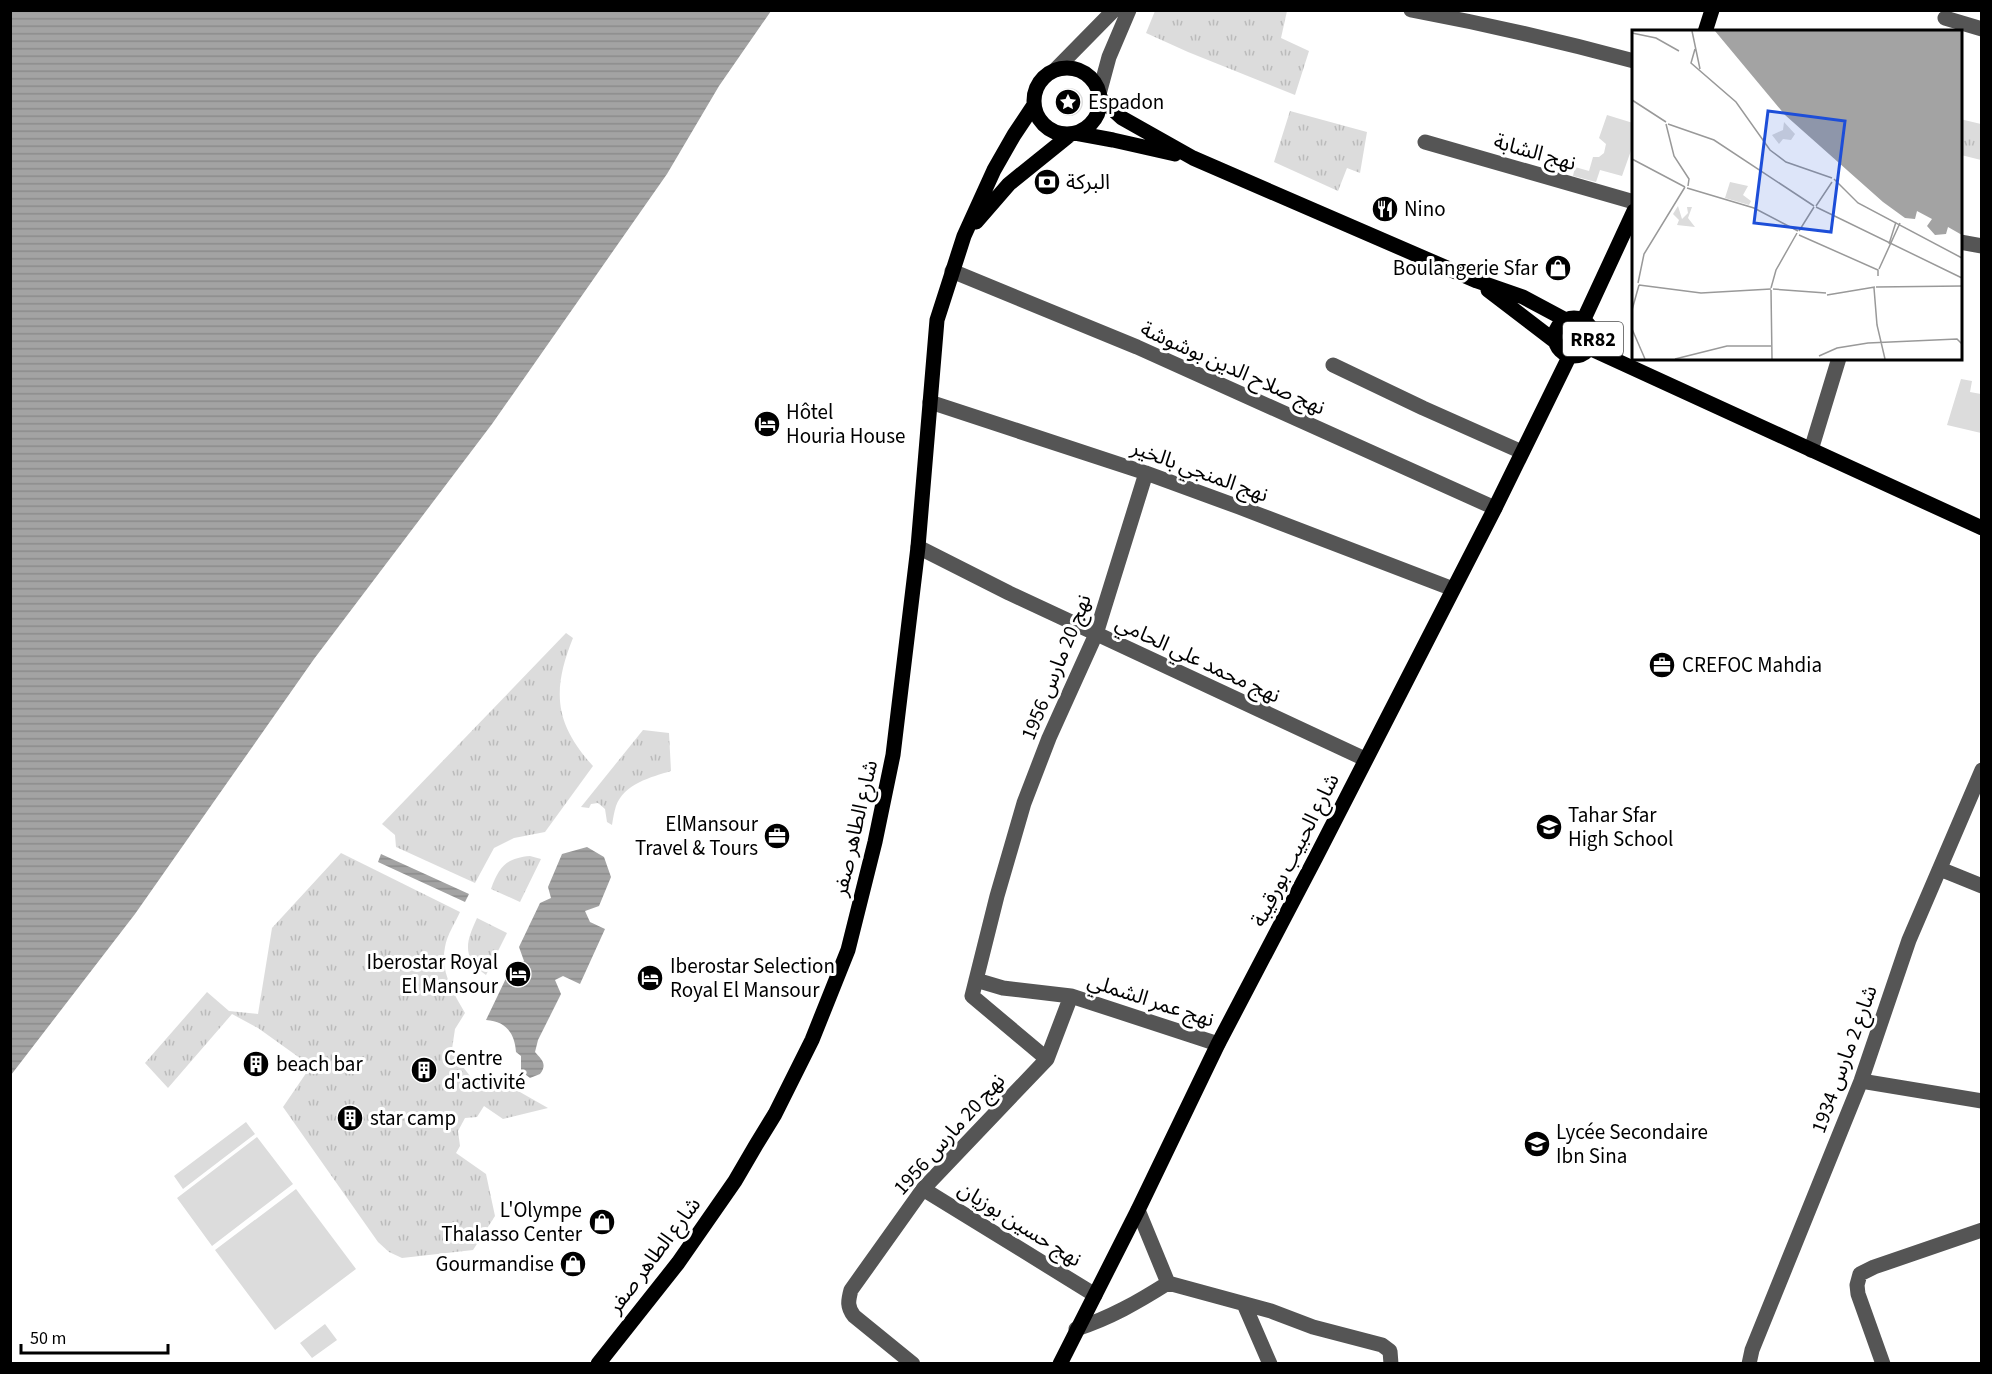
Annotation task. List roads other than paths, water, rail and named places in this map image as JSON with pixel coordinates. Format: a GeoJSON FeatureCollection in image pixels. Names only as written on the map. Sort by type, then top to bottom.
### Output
{"type":"FeatureCollection","features":[{"type":"Feature","properties":{"kind":"main road"},"geometry":{"type":"LineString","coordinates":[[1706,30],[1712,10]]}},
{"type":"Feature","properties":{"kind":"main road"},"geometry":{"type":"LineString","coordinates":[[1193,158],[1113,140],[1054,132],[1036,113],[1034,105],[1042,80],[1055,70],[1074,69],[1083,72],[1096,85],[1100,96],[1122,118],[1193,158],[1477,281],[1523,297],[1566,320]]}},
{"type":"Feature","properties":{"kind":"main road"},"geometry":{"type":"LineString","coordinates":[[1073,134],[1083,130],[1096,116],[1100,96]]}},
{"type":"Feature","properties":{"kind":"main road","name":"شارع الطاهر صفر"},"geometry":{"type":"LineString","coordinates":[[598,1364],[678,1263],[735,1181],[775,1114],[812,1040],[849,950],[893,755],[918,547],[937,320],[964,236],[994,170],[1034,105]]}},
{"type":"Feature","properties":{"kind":"main road","name":"شارع الطاهر صفر"},"geometry":{"type":"LineString","coordinates":[[964,236],[1009,184],[1073,134]]}},
{"type":"Feature","properties":{"kind":"main road","name":"RR82"},"geometry":{"type":"LineString","coordinates":[[1583,321],[1632,215]]}},
{"type":"Feature","properties":{"kind":"main road"},"geometry":{"type":"LineString","coordinates":[[1477,281],[1556,342]]}},
{"type":"Feature","properties":{"kind":"main road","name":"RR82"},"geometry":{"type":"LineString","coordinates":[[1572,318],[1583,321],[1591,330],[1592,342],[1581,355],[1570,356],[1561,351],[1556,342],[1557,329],[1566,320],[1572,318]]}},
{"type":"Feature","properties":{"kind":"main road"},"geometry":{"type":"LineString","coordinates":[[1589,348],[1981,527]]}},
{"type":"Feature","properties":{"kind":"main road","name":"شارع الحبيب بورقيبة"},"geometry":{"type":"LineString","coordinates":[[1060,1364],[1218,1044],[1317,856],[1570,356]]}},
{"type":"Feature","properties":{"kind":"street"},"geometry":{"type":"LineString","coordinates":[[1055,70],[1114,10]]}},
{"type":"Feature","properties":{"kind":"street"},"geometry":{"type":"LineString","coordinates":[[1100,96],[1109,57],[1129,10]]}},
{"type":"Feature","properties":{"kind":"street"},"geometry":{"type":"LineString","coordinates":[[1411,10],[1567,43],[1632,60]]}},
{"type":"Feature","properties":{"kind":"street"},"geometry":{"type":"LineString","coordinates":[[1945,20],[1982,29]]}},
{"type":"Feature","properties":{"kind":"street","name":"نهج الشابة"},"geometry":{"type":"LineString","coordinates":[[1425,142],[1632,201]]}},
{"type":"Feature","properties":{"kind":"street"},"geometry":{"type":"LineString","coordinates":[[1962,242],[1982,246]]}},
{"type":"Feature","properties":{"kind":"street","name":"نهج صلاح الدين بوشوشة"},"geometry":{"type":"LineString","coordinates":[[952,271],[1137,348],[1495,508]]}},
{"type":"Feature","properties":{"kind":"street"},"geometry":{"type":"LineString","coordinates":[[1811,450],[1838,360]]}},
{"type":"Feature","properties":{"kind":"street"},"geometry":{"type":"LineString","coordinates":[[1333,365],[1522,452]]}},
{"type":"Feature","properties":{"kind":"street","name":"نهج المنجي بالخير"},"geometry":{"type":"LineString","coordinates":[[930,402],[1146,473],[1453,590]]}},
{"type":"Feature","properties":{"kind":"street","name":"نهج 20 مارس 1956"},"geometry":{"type":"LineString","coordinates":[[1047,1059],[972,996],[997,896],[1024,803],[1049,738],[1096,634],[1146,473]]}},
{"type":"Feature","properties":{"kind":"street","name":"نهج محمد علي الحامي"},"geometry":{"type":"LineString","coordinates":[[918,547],[1203,686],[1365,759]]}},
{"type":"Feature","properties":{"kind":"street","name":"شارع 2 مارس 1934"},"geometry":{"type":"LineString","coordinates":[[1749,1364],[1752,1350],[1861,1081],[1909,940],[1982,770]]}},
{"type":"Feature","properties":{"kind":"street"},"geometry":{"type":"LineString","coordinates":[[1940,869],[1982,886]]}},
{"type":"Feature","properties":{"kind":"street"},"geometry":{"type":"LineString","coordinates":[[976,980],[1003,988],[1071,996]]}},
{"type":"Feature","properties":{"kind":"street","name":"نهج 20 مارس 1956"},"geometry":{"type":"LineString","coordinates":[[913,1364],[895,1359],[854,1316],[849,1309],[848,1300],[851,1290],[923,1189],[1047,1059],[1071,996]]}},
{"type":"Feature","properties":{"kind":"street","name":"نهج عمر الشملي"},"geometry":{"type":"LineString","coordinates":[[1071,996],[1218,1044]]}},
{"type":"Feature","properties":{"kind":"street"},"geometry":{"type":"LineString","coordinates":[[1861,1081],[1982,1101]]}},
{"type":"Feature","properties":{"kind":"street","name":"نهج حسين بوزيان"},"geometry":{"type":"LineString","coordinates":[[923,1189],[1095,1294]]}},
{"type":"Feature","properties":{"kind":"street"},"geometry":{"type":"LineString","coordinates":[[1138,1210],[1168,1282]]}},
{"type":"Feature","properties":{"kind":"street"},"geometry":{"type":"LineString","coordinates":[[1883,1364],[1858,1294],[1857,1285],[1860,1274],[1874,1267],[1982,1230]]}},
{"type":"Feature","properties":{"kind":"street"},"geometry":{"type":"LineString","coordinates":[[1076,1329],[1122,1312],[1168,1282],[1271,1311],[1313,1327],[1382,1345],[1390,1351],[1391,1364]]}},
{"type":"Feature","properties":{"kind":"street"},"geometry":{"type":"LineString","coordinates":[[1244,1304],[1270,1364]]}},
{"type":"Feature","properties":{"kind":"place","name":"Espadon"},"geometry":{"type":"Point","coordinates":[1068,102]}},
{"type":"Feature","properties":{"kind":"place","name":"البركة"},"geometry":{"type":"Point","coordinates":[1047,182]}},
{"type":"Feature","properties":{"kind":"place","name":"Nino"},"geometry":{"type":"Point","coordinates":[1385,209]}},
{"type":"Feature","properties":{"kind":"place","name":"Boulangerie Sfar"},"geometry":{"type":"Point","coordinates":[1558,268]}},
{"type":"Feature","properties":{"kind":"place","name":"Hôtel Houria House"},"geometry":{"type":"Point","coordinates":[767,424]}},
{"type":"Feature","properties":{"kind":"place","name":"CREFOC Mahdia"},"geometry":{"type":"Point","coordinates":[1662,665]}},
{"type":"Feature","properties":{"kind":"place","name":"Tahar Sfar High School"},"geometry":{"type":"Point","coordinates":[1549,827]}},
{"type":"Feature","properties":{"kind":"place","name":"ElMansour Travel & Tours"},"geometry":{"type":"Point","coordinates":[777,836]}},
{"type":"Feature","properties":{"kind":"place","name":"Iberostar Royal El Mansour"},"geometry":{"type":"Point","coordinates":[518,974]}},
{"type":"Feature","properties":{"kind":"place","name":"Iberostar Selection Royal El Mansour"},"geometry":{"type":"Point","coordinates":[650,978]}},
{"type":"Feature","properties":{"kind":"place","name":"beach bar"},"geometry":{"type":"Point","coordinates":[256,1064]}},
{"type":"Feature","properties":{"kind":"place","name":"Centre d'activité"},"geometry":{"type":"Point","coordinates":[424,1070]}},
{"type":"Feature","properties":{"kind":"place","name":"star camp"},"geometry":{"type":"Point","coordinates":[350,1118]}},
{"type":"Feature","properties":{"kind":"place","name":"Lycée Secondaire Ibn Sina"},"geometry":{"type":"Point","coordinates":[1537,1144]}},
{"type":"Feature","properties":{"kind":"place","name":"L'Olympe Thalasso Center"},"geometry":{"type":"Point","coordinates":[602,1222]}},
{"type":"Feature","properties":{"kind":"place","name":"Gourmandise"},"geometry":{"type":"Point","coordinates":[573,1264]}}]}
